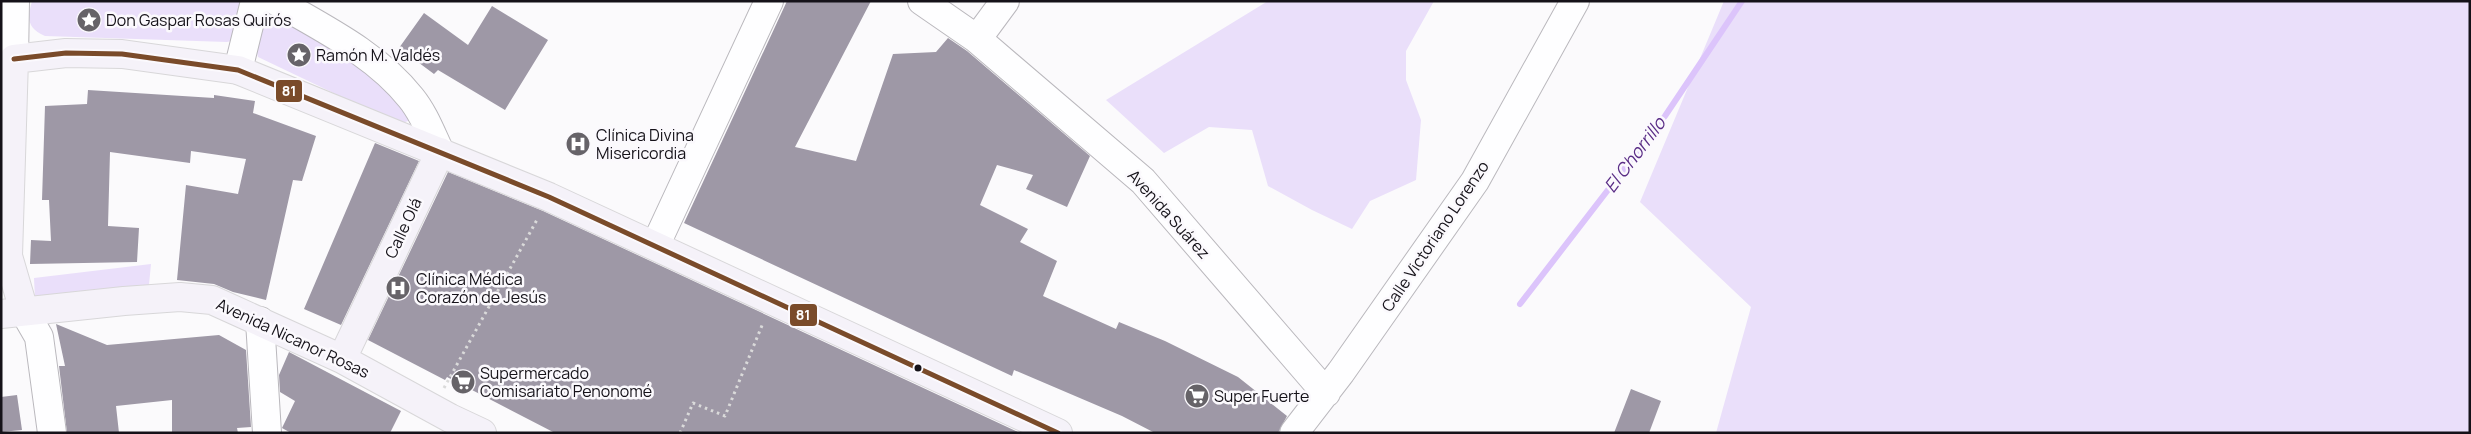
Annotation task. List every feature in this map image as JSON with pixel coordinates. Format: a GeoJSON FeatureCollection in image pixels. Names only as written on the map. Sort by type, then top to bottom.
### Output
{"type":"FeatureCollection","features":[{"type":"Feature","properties":{"kind":"main road"},"geometry":{"type":"LineString","coordinates":[[12,312],[8,256],[6,131],[14,59],[66,53],[122,54],[238,70],[549,197],[656,244],[1058,433]]}},
{"type":"Feature","properties":{"kind":"main road","name":"Calle Olá"},"geometry":{"type":"LineString","coordinates":[[342,359],[440,152]]}},
{"type":"Feature","properties":{"kind":"main road","name":"Avenida Nicanor Rosas"},"geometry":{"type":"LineString","coordinates":[[12,312],[124,301],[196,298],[212,300],[342,359],[482,433]]}},
{"type":"Feature","properties":{"kind":"street"},"geometry":{"type":"LineString","coordinates":[[14,59],[15,1]]}},
{"type":"Feature","properties":{"kind":"street"},"geometry":{"type":"LineString","coordinates":[[238,70],[255,1]]}},
{"type":"Feature","properties":{"kind":"street"},"geometry":{"type":"LineString","coordinates":[[276,1],[352,45],[386,70],[412,99],[428,124],[440,152]]}},
{"type":"Feature","properties":{"kind":"street"},"geometry":{"type":"LineString","coordinates":[[656,244],[769,1]]}},
{"type":"Feature","properties":{"kind":"street","name":"Avenida Suárez"},"geometry":{"type":"LineString","coordinates":[[922,1],[976,39],[1143,182],[1326,393]]}},
{"type":"Feature","properties":{"kind":"street"},"geometry":{"type":"LineString","coordinates":[[976,39],[1006,1]]}},
{"type":"Feature","properties":{"kind":"street","name":"Calle Victoriano Lorenzo"},"geometry":{"type":"LineString","coordinates":[[1294,433],[1326,393],[1475,181],[1575,1]]}},
{"type":"Feature","properties":{"kind":"street"},"geometry":{"type":"LineString","coordinates":[[12,312],[39,336],[52,433]]}},
{"type":"Feature","properties":{"kind":"street"},"geometry":{"type":"LineString","coordinates":[[260,321],[266,433]]}},
{"type":"Feature","properties":{"kind":"path"},"geometry":{"type":"LineString","coordinates":[[432,408],[549,197]]}},
{"type":"Feature","properties":{"kind":"path"},"geometry":{"type":"LineString","coordinates":[[680,433],[693,403],[725,416],[773,300]]}},
{"type":"Feature","properties":{"kind":"shaded area"},"geometry":{"type":"Polygon","coordinates":[[[32,1],[242,1],[236,40],[227,42],[45,36],[35,30],[30,22],[29,13],[32,1]]]}},
{"type":"Feature","properties":{"kind":"shaded area"},"geometry":{"type":"Polygon","coordinates":[[[1268,1],[1434,1],[1406,51],[1406,80],[1421,120],[1416,180],[1370,201],[1352,229],[1268,186],[1252,130],[1209,127],[1164,153],[1106,100],[1268,1]]]}},
{"type":"Feature","properties":{"kind":"shaded area"},"geometry":{"type":"Polygon","coordinates":[[[1724,1],[2470,1],[2470,433],[1716,433],[1751,307],[1640,202],[1724,1]]]}},
{"type":"Feature","properties":{"kind":"shaded area"},"geometry":{"type":"Polygon","coordinates":[[[269,7],[382,74],[410,120],[401,124],[390,120],[258,57],[256,48],[265,11],[269,7]]]}},
{"type":"Feature","properties":{"kind":"shaded area"},"geometry":{"type":"Polygon","coordinates":[[[151,264],[148,295],[35,299],[34,278],[151,264]]]}},
{"type":"Feature","properties":{"kind":"building"},"geometry":{"type":"Polygon","coordinates":[[[787,1],[871,1],[795,147],[856,161],[893,54],[936,52],[948,38],[967,51],[1090,156],[1067,207],[1026,189],[1033,175],[997,165],[980,205],[1028,229],[1020,242],[1057,261],[1043,296],[1116,329],[1119,322],[1165,341],[1238,377],[1287,416],[1278,433],[1155,433],[1122,416],[1014,370],[1012,376],[684,223],[787,1]]]}},
{"type":"Feature","properties":{"kind":"building"},"geometry":{"type":"Polygon","coordinates":[[[492,6],[548,40],[505,110],[438,70],[434,74],[399,48],[424,13],[468,45],[492,6]]]}},
{"type":"Feature","properties":{"kind":"building"},"geometry":{"type":"Polygon","coordinates":[[[88,90],[214,98],[214,95],[255,101],[253,113],[316,136],[302,181],[293,180],[266,300],[233,292],[214,284],[177,280],[186,185],[238,194],[246,159],[191,151],[190,163],[110,152],[108,226],[139,228],[137,262],[30,264],[31,240],[51,241],[49,200],[42,200],[45,106],[87,104],[88,90]]]}},
{"type":"Feature","properties":{"kind":"building"},"geometry":{"type":"Polygon","coordinates":[[[375,143],[419,161],[341,325],[304,309],[375,143]]]}},
{"type":"Feature","properties":{"kind":"building"},"geometry":{"type":"Polygon","coordinates":[[[448,172],[543,211],[1020,433],[555,433],[447,377],[445,380],[368,340],[448,172]]]}},
{"type":"Feature","properties":{"kind":"building"},"geometry":{"type":"Polygon","coordinates":[[[56,324],[107,345],[219,335],[246,350],[251,427],[237,428],[238,433],[172,433],[172,400],[116,406],[119,433],[67,433],[59,366],[65,366],[56,324]]]}},
{"type":"Feature","properties":{"kind":"building"},"geometry":{"type":"Polygon","coordinates":[[[289,352],[401,411],[390,433],[291,433],[282,428],[295,401],[280,392],[279,375],[289,352]]]}},
{"type":"Feature","properties":{"kind":"building"},"geometry":{"type":"Polygon","coordinates":[[[1631,389],[1661,401],[1649,433],[1614,433],[1631,389]]]}},
{"type":"Feature","properties":{"kind":"building"},"geometry":{"type":"Polygon","coordinates":[[[17,395],[22,430],[1,432],[1,397],[17,395]]]}},
{"type":"Feature","properties":{"kind":"waterway","name":"El Chorrillo"},"geometry":{"type":"LineString","coordinates":[[1520,304],[1665,116],[1742,1]]}},
{"type":"Feature","properties":{"kind":"transit line","name":"81"},"geometry":{"type":"LineString","coordinates":[[14,59],[66,53],[122,54],[238,70],[549,197],[1058,433]]}},
{"type":"Feature","properties":{"kind":"place","name":"Don Gaspar Rosas Quirós"},"geometry":{"type":"Point","coordinates":[89,20]}},
{"type":"Feature","properties":{"kind":"place","name":"Ramón M. Valdés"},"geometry":{"type":"Point","coordinates":[299,55]}},
{"type":"Feature","properties":{"kind":"place","name":"Clínica Divina Misericordia"},"geometry":{"type":"Point","coordinates":[578,144]}},
{"type":"Feature","properties":{"kind":"place","name":"Clínica Médica Corazón de Jesús"},"geometry":{"type":"Point","coordinates":[398,288]}},
{"type":"Feature","properties":{"kind":"place","name":"Supermercado Comisariato Penonomé"},"geometry":{"type":"Point","coordinates":[463,382]}},
{"type":"Feature","properties":{"kind":"place","name":"Super Fuerte"},"geometry":{"type":"Point","coordinates":[1197,396]}}]}
